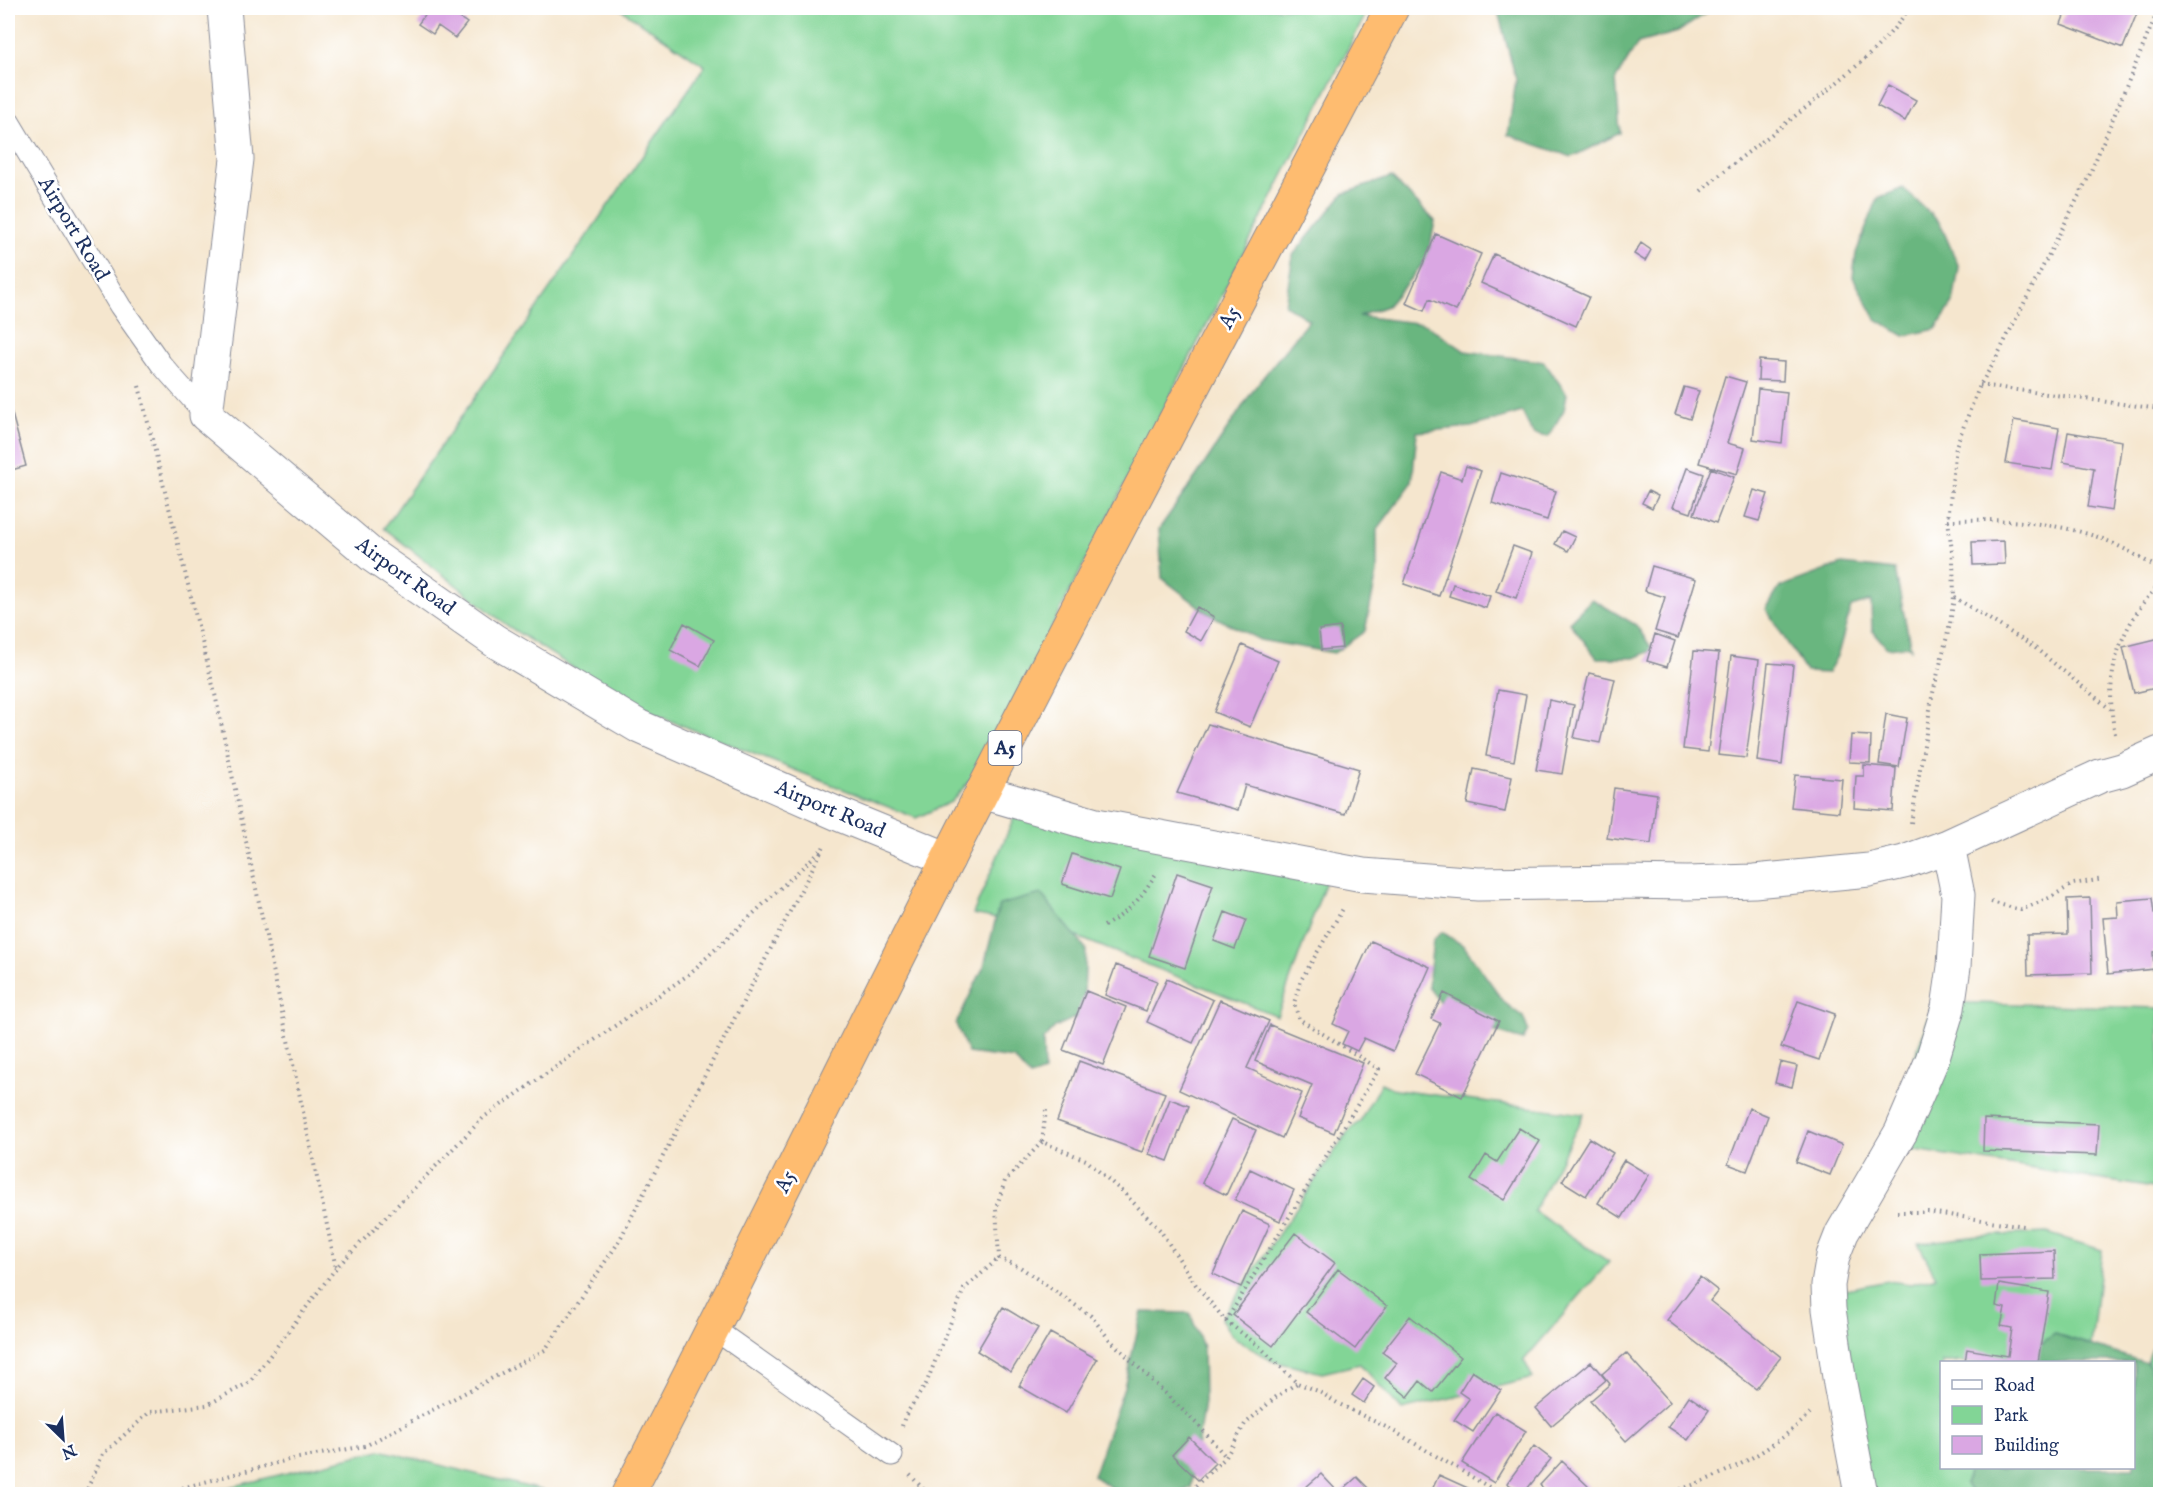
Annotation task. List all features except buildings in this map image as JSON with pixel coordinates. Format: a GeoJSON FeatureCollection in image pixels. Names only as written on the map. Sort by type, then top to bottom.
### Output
{"type":"FeatureCollection","features":[{"type":"Feature","properties":{"kind":"highway","name":"A5"},"geometry":{"type":"LineString","coordinates":[[628,1494],[714,1329],[848,1055],[982,792],[1392,8]]}},
{"type":"Feature","properties":{"kind":"street"},"geometry":{"type":"LineString","coordinates":[[206,415],[237,159],[224,8]]}},
{"type":"Feature","properties":{"kind":"street","name":"Airport Road"},"geometry":{"type":"LineString","coordinates":[[206,415],[373,556],[495,641],[638,726],[838,814],[948,859]]}},
{"type":"Feature","properties":{"kind":"street"},"geometry":{"type":"LineString","coordinates":[[982,792],[1096,825],[1363,875],[1478,884],[1754,881],[1869,870],[1904,862],[1948,846],[2100,776],[2122,770],[2160,753]]}},
{"type":"Feature","properties":{"kind":"street"},"geometry":{"type":"LineString","coordinates":[[1861,1494],[1840,1384],[1829,1309],[1828,1285],[1833,1256],[1856,1207],[1901,1132],[1932,1060],[1948,1008],[1958,895],[1948,846]]}},
{"type":"Feature","properties":{"kind":"lane","name":"Airport Road"},"geometry":{"type":"LineString","coordinates":[[8,120],[120,306],[161,364],[206,415]]}},
{"type":"Feature","properties":{"kind":"lane"},"geometry":{"type":"LineString","coordinates":[[714,1329],[892,1455]]}},
{"type":"Feature","properties":{"kind":"path"},"geometry":{"type":"LineString","coordinates":[[1701,191],[1875,51],[1909,8]]}},
{"type":"Feature","properties":{"kind":"path"},"geometry":{"type":"LineString","coordinates":[[1904,862],[1932,697],[1950,624],[1954,597],[1953,559],[1948,520],[1956,446],[1980,385],[1993,364],[2089,176],[2159,8]]}},
{"type":"Feature","properties":{"kind":"path"},"geometry":{"type":"LineString","coordinates":[[136,375],[215,694],[336,1268]]}},
{"type":"Feature","properties":{"kind":"path"},"geometry":{"type":"LineString","coordinates":[[1980,385],[2160,409]]}},
{"type":"Feature","properties":{"kind":"path"},"geometry":{"type":"LineString","coordinates":[[1948,520],[1977,519],[2042,524],[2075,531],[2105,540],[2160,569]]}},
{"type":"Feature","properties":{"kind":"path"},"geometry":{"type":"LineString","coordinates":[[2122,770],[2110,709],[2114,667],[2121,639],[2134,615],[2160,583]]}},
{"type":"Feature","properties":{"kind":"path"},"geometry":{"type":"LineString","coordinates":[[1954,597],[2034,647],[2110,709]]}},
{"type":"Feature","properties":{"kind":"path"},"geometry":{"type":"LineString","coordinates":[[159,1494],[288,1460],[365,1446],[545,1350],[618,1243],[824,846],[838,814]]}},
{"type":"Feature","properties":{"kind":"path"},"geometry":{"type":"LineString","coordinates":[[1104,926],[1125,915],[1142,896],[1174,840]]}},
{"type":"Feature","properties":{"kind":"path"},"geometry":{"type":"LineString","coordinates":[[85,1494],[103,1454],[150,1412],[207,1405],[250,1382],[336,1268],[484,1117],[688,975],[824,846]]}},
{"type":"Feature","properties":{"kind":"path"},"geometry":{"type":"LineString","coordinates":[[1226,1321],[1379,1070],[1299,1019],[1294,1003],[1301,980],[1363,875]]}},
{"type":"Feature","properties":{"kind":"path"},"geometry":{"type":"LineString","coordinates":[[1958,895],[2020,910],[2049,898],[2073,884],[2103,879]]}},
{"type":"Feature","properties":{"kind":"path"},"geometry":{"type":"LineString","coordinates":[[999,1258],[996,1208],[1005,1181],[1042,1142],[1046,1110]]}},
{"type":"Feature","properties":{"kind":"path"},"geometry":{"type":"LineString","coordinates":[[1042,1142],[1086,1160],[1125,1194],[1160,1230],[1196,1285],[1226,1321],[1260,1347],[1298,1383],[1390,1429],[1502,1494]]}},
{"type":"Feature","properties":{"kind":"path"},"geometry":{"type":"LineString","coordinates":[[1888,1215],[1897,1212],[1928,1212],[2024,1226]]}},
{"type":"Feature","properties":{"kind":"path"},"geometry":{"type":"LineString","coordinates":[[928,1494],[892,1455],[905,1416],[926,1384],[964,1289],[999,1258]]}},
{"type":"Feature","properties":{"kind":"path"},"geometry":{"type":"LineString","coordinates":[[999,1258],[1020,1267],[1091,1316],[1109,1339],[1200,1427],[1226,1456]]}},
{"type":"Feature","properties":{"kind":"path"},"geometry":{"type":"LineString","coordinates":[[1187,1494],[1226,1456],[1245,1424],[1276,1397],[1298,1383]]}},
{"type":"Feature","properties":{"kind":"path"},"geometry":{"type":"LineString","coordinates":[[1663,1494],[1680,1490],[1746,1462],[1790,1433],[1840,1384]]}},
{"type":"Feature","properties":{"kind":"green space"},"geometry":{"type":"Polygon","coordinates":[[[619,8],[1369,8],[978,771],[951,802],[916,818],[633,706],[509,627],[384,528],[705,66],[619,8]]]}},
{"type":"Feature","properties":{"kind":"green space"},"geometry":{"type":"Polygon","coordinates":[[[1497,8],[1714,8],[1678,32],[1638,43],[1616,79],[1620,133],[1572,157],[1508,135],[1516,79],[1497,8]]]}},
{"type":"Feature","properties":{"kind":"green space"},"geometry":{"type":"Polygon","coordinates":[[[1391,177],[1435,221],[1428,258],[1387,306],[1359,316],[1425,324],[1465,351],[1544,362],[1567,394],[1564,410],[1548,437],[1533,434],[1522,412],[1471,427],[1417,432],[1412,483],[1377,530],[1377,573],[1365,631],[1334,653],[1260,640],[1209,614],[1162,578],[1159,529],[1256,386],[1309,320],[1285,305],[1293,255],[1343,194],[1391,177]]]}},
{"type":"Feature","properties":{"kind":"green space"},"geometry":{"type":"Polygon","coordinates":[[[1903,188],[1940,223],[1959,267],[1953,303],[1936,329],[1904,336],[1876,319],[1853,277],[1856,253],[1878,198],[1903,188]]]}},
{"type":"Feature","properties":{"kind":"green space"},"geometry":{"type":"Polygon","coordinates":[[[1842,564],[1895,570],[1911,649],[1908,646],[1887,648],[1872,630],[1871,601],[1851,607],[1838,654],[1828,673],[1806,672],[1766,609],[1780,587],[1842,564]]]}},
{"type":"Feature","properties":{"kind":"green space"},"geometry":{"type":"Polygon","coordinates":[[[1592,599],[1636,625],[1653,650],[1634,658],[1597,658],[1569,622],[1592,599]]]}},
{"type":"Feature","properties":{"kind":"green space"},"geometry":{"type":"Polygon","coordinates":[[[1016,813],[1328,875],[1277,1016],[1070,934],[973,914],[1016,813]]]}},
{"type":"Feature","properties":{"kind":"green space"},"geometry":{"type":"Polygon","coordinates":[[[1041,894],[1086,949],[1083,1014],[1055,1027],[1043,1040],[1044,1072],[1030,1077],[1014,1059],[968,1053],[956,1024],[984,966],[999,905],[1041,894]]]}},
{"type":"Feature","properties":{"kind":"green space"},"geometry":{"type":"Polygon","coordinates":[[[1442,932],[1464,946],[1505,1003],[1523,1017],[1528,1030],[1523,1040],[1453,1019],[1428,987],[1433,940],[1442,932]]]}},
{"type":"Feature","properties":{"kind":"green space"},"geometry":{"type":"Polygon","coordinates":[[[1934,1002],[2160,1008],[2160,1189],[1884,1145],[1934,1002]]]}},
{"type":"Feature","properties":{"kind":"green space"},"geometry":{"type":"Polygon","coordinates":[[[1381,1083],[1396,1090],[1584,1114],[1534,1211],[1609,1262],[1524,1360],[1533,1378],[1402,1410],[1360,1364],[1322,1373],[1272,1361],[1232,1336],[1221,1319],[1347,1133],[1360,1121],[1381,1083]]]}},
{"type":"Feature","properties":{"kind":"green space"},"geometry":{"type":"Polygon","coordinates":[[[2047,1233],[2102,1250],[2091,1345],[2055,1334],[2014,1361],[1940,1361],[1940,1469],[1969,1469],[1965,1484],[1973,1494],[1866,1494],[1840,1290],[1888,1281],[1911,1284],[1936,1277],[1918,1243],[1978,1236],[2047,1233]]]}},
{"type":"Feature","properties":{"kind":"green space"},"geometry":{"type":"Polygon","coordinates":[[[1142,1312],[1190,1313],[1203,1347],[1204,1402],[1191,1488],[1176,1494],[1121,1494],[1093,1476],[1124,1387],[1142,1312]]]}},
{"type":"Feature","properties":{"kind":"green space"},"geometry":{"type":"Polygon","coordinates":[[[2160,1325],[2160,1387],[2147,1363],[2160,1325]]]}},
{"type":"Feature","properties":{"kind":"green space"},"geometry":{"type":"Polygon","coordinates":[[[2055,1334],[2147,1363],[2160,1387],[2160,1494],[1973,1494],[1965,1484],[1969,1469],[2135,1469],[2135,1361],[2014,1361],[2055,1334]]]}},
{"type":"Feature","properties":{"kind":"green space"},"geometry":{"type":"Polygon","coordinates":[[[380,1450],[556,1494],[202,1494],[380,1450]]]}}]}
